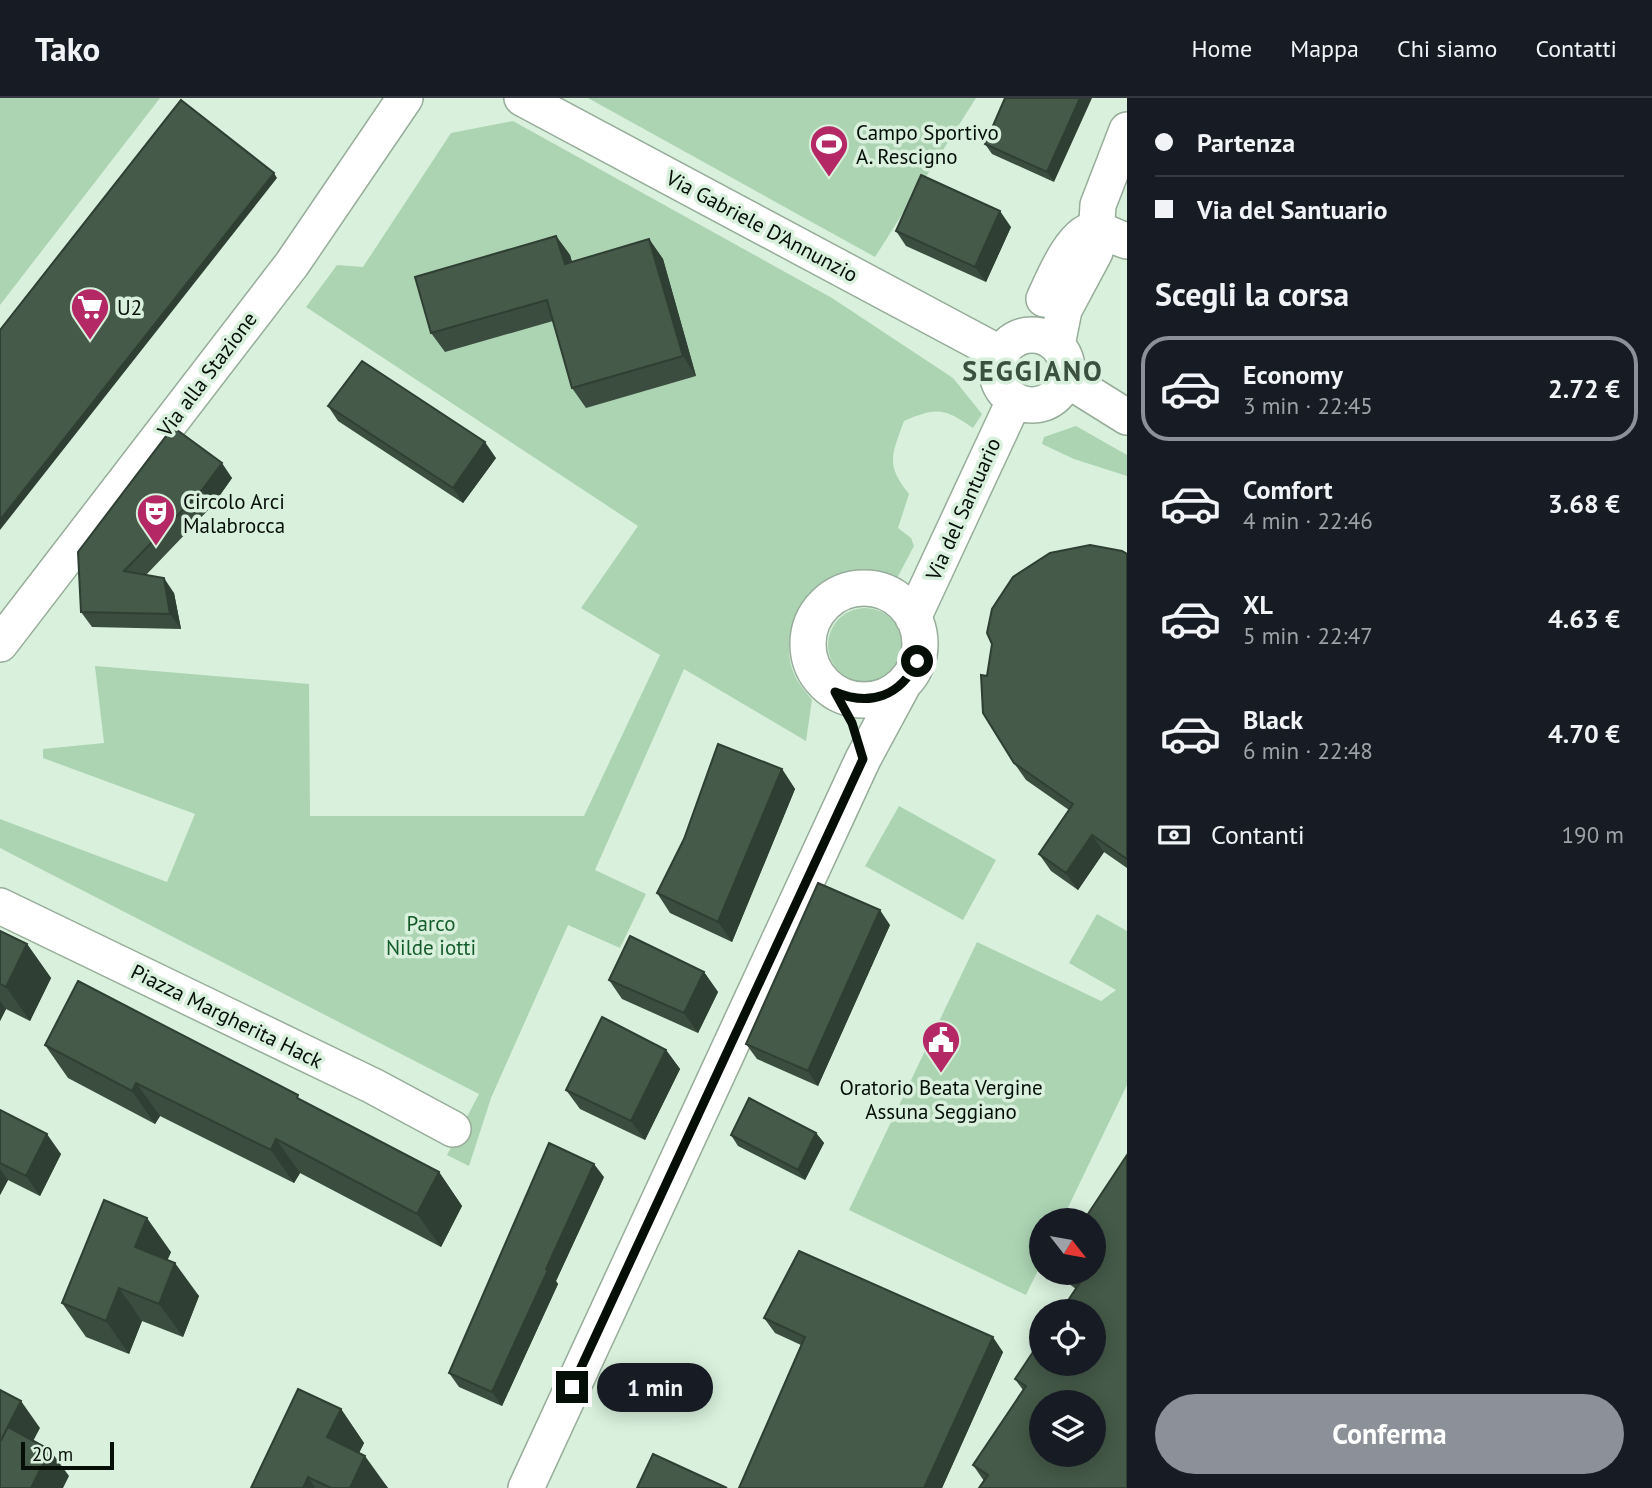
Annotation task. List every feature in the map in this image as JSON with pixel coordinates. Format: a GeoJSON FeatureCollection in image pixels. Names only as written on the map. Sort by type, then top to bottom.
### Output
{"type":"FeatureCollection","features":[{"type":"Feature","properties":{"kind":"street","name":"Via alla Stazione"},"geometry":{"type":"LineString","coordinates":[[0,644],[292,264],[405,98]]}},
{"type":"Feature","properties":{"kind":"street","name":"Via Gabriele D'Annunzio"},"geometry":{"type":"LineString","coordinates":[[522,98],[1001,354]]}},
{"type":"Feature","properties":{"kind":"street"},"geometry":{"type":"LineString","coordinates":[[1044,340],[1096,253],[1112,236],[1098,205],[1127,130]]}},
{"type":"Feature","properties":{"kind":"street"},"geometry":{"type":"LineString","coordinates":[[1044,340],[1066,361],[1066,379],[1055,398],[1045,403],[1035,406],[1014,401],[998,380],[1001,354],[1014,341],[1044,340]]}},
{"type":"Feature","properties":{"kind":"street"},"geometry":{"type":"LineString","coordinates":[[1066,379],[1127,417]]}},
{"type":"Feature","properties":{"kind":"street","name":"Via del Santuario"},"geometry":{"type":"LineString","coordinates":[[913,618],[1014,401]]}},
{"type":"Feature","properties":{"kind":"street"},"geometry":{"type":"LineString","coordinates":[[526,1488],[863,759],[912,672],[920,649],[913,618],[901,602],[878,589],[851,589],[828,601],[812,622],[808,648],[816,673],[835,692],[852,723],[863,759]]}},
{"type":"Feature","properties":{"kind":"street"},"geometry":{"type":"LineString","coordinates":[[835,692],[865,700],[880,698],[904,683]]}},
{"type":"Feature","properties":{"kind":"street","name":"Piazza Margherita Hack"},"geometry":{"type":"LineString","coordinates":[[0,906],[373,1086],[453,1129]]}},
{"type":"Feature","properties":{"kind":"green space"},"geometry":{"type":"Polygon","coordinates":[[[0,98],[160,98],[0,305],[0,98]]]}},
{"type":"Feature","properties":{"kind":"green space","name":"Campo Sportivo A. Rescigno"},"geometry":{"type":"Polygon","coordinates":[[[588,98],[976,98],[875,257],[588,98]]]}},
{"type":"Feature","properties":{"kind":"green space","name":"Parco Nilde iotti"},"geometry":{"type":"Polygon","coordinates":[[[513,121],[832,298],[953,378],[982,414],[973,428],[955,416],[940,412],[925,413],[904,421],[893,459],[896,475],[909,494],[898,528],[911,538],[914,546],[896,580],[863,572],[841,576],[811,595],[800,610],[789,643],[790,661],[796,678],[812,700],[806,741],[684,669],[595,870],[646,894],[620,948],[568,925],[491,1098],[469,1166],[447,1155],[479,1094],[0,848],[0,819],[167,882],[195,814],[43,758],[43,749],[104,743],[95,666],[309,684],[310,816],[584,816],[660,655],[581,608],[638,526],[306,307],[337,265],[363,267],[451,133],[513,121]]]}},
{"type":"Feature","properties":{"kind":"green space"},"geometry":{"type":"Polygon","coordinates":[[[1076,426],[1127,455],[1127,476],[1074,459],[1042,444],[1044,437],[1076,426]]]}},
{"type":"Feature","properties":{"kind":"green space"},"geometry":{"type":"Polygon","coordinates":[[[858,608],[872,608],[886,614],[896,624],[902,645],[896,666],[886,676],[872,682],[858,682],[844,676],[834,666],[828,652],[828,638],[834,624],[844,614],[858,608]]]}},
{"type":"Feature","properties":{"kind":"green space"},"geometry":{"type":"Polygon","coordinates":[[[899,806],[996,860],[963,920],[865,866],[899,806]]]}},
{"type":"Feature","properties":{"kind":"green space"},"geometry":{"type":"Polygon","coordinates":[[[1097,914],[1127,931],[1127,1085],[1068,1208],[1029,1208],[1031,1285],[1026,1295],[849,1210],[977,942],[1101,1001],[1116,990],[1069,963],[1097,914]]]}},
{"type":"Feature","properties":{"kind":"building"},"geometry":{"type":"Polygon","coordinates":[[[1005,98],[1080,98],[1047,172],[985,144],[1005,98]]]}},
{"type":"Feature","properties":{"kind":"building"},"geometry":{"type":"Polygon","coordinates":[[[181,100],[274,173],[0,520],[0,330],[181,100]]]}},
{"type":"Feature","properties":{"kind":"building"},"geometry":{"type":"Polygon","coordinates":[[[921,175],[1000,211],[975,267],[896,231],[921,175]]]}},
{"type":"Feature","properties":{"kind":"building"},"geometry":{"type":"Polygon","coordinates":[[[556,236],[565,264],[649,239],[683,356],[572,388],[547,300],[431,333],[415,277],[556,236]]]}},
{"type":"Feature","properties":{"kind":"building"},"geometry":{"type":"Polygon","coordinates":[[[362,361],[485,442],[453,488],[328,406],[362,361]]]}},
{"type":"Feature","properties":{"kind":"building"},"geometry":{"type":"Polygon","coordinates":[[[173,427],[222,463],[202,490],[124,571],[164,578],[170,614],[81,612],[78,552],[173,427]]]}},
{"type":"Feature","properties":{"kind":"building"},"geometry":{"type":"Polygon","coordinates":[[[1090,545],[1127,554],[1127,859],[1092,835],[1066,873],[1039,854],[1073,804],[1014,763],[983,713],[981,675],[987,676],[992,644],[987,633],[992,609],[1013,577],[1050,553],[1090,545]]]}},
{"type":"Feature","properties":{"kind":"building"},"geometry":{"type":"Polygon","coordinates":[[[718,744],[782,769],[718,922],[657,893],[684,839],[718,744]]]}},
{"type":"Feature","properties":{"kind":"building"},"geometry":{"type":"Polygon","coordinates":[[[818,883],[880,910],[808,1071],[746,1044],[818,883]]]}},
{"type":"Feature","properties":{"kind":"building"},"geometry":{"type":"Polygon","coordinates":[[[0,931],[27,944],[6,987],[0,984],[0,931]]]}},
{"type":"Feature","properties":{"kind":"building"},"geometry":{"type":"Polygon","coordinates":[[[630,936],[704,972],[684,1013],[609,980],[630,936]]]}},
{"type":"Feature","properties":{"kind":"building"},"geometry":{"type":"Polygon","coordinates":[[[78,981],[298,1095],[297,1098],[439,1172],[417,1214],[276,1139],[271,1150],[136,1083],[132,1091],[45,1045],[78,981]]]}},
{"type":"Feature","properties":{"kind":"building"},"geometry":{"type":"Polygon","coordinates":[[[602,1017],[666,1050],[631,1121],[566,1090],[602,1017]]]}},
{"type":"Feature","properties":{"kind":"building"},"geometry":{"type":"Polygon","coordinates":[[[749,1098],[816,1133],[798,1170],[731,1135],[749,1098]]]}},
{"type":"Feature","properties":{"kind":"building"},"geometry":{"type":"Polygon","coordinates":[[[0,1110],[47,1134],[26,1176],[0,1163],[0,1110]]]}},
{"type":"Feature","properties":{"kind":"building"},"geometry":{"type":"Polygon","coordinates":[[[549,1143],[594,1164],[492,1392],[449,1373],[549,1143]]]}},
{"type":"Feature","properties":{"kind":"building"},"geometry":{"type":"Polygon","coordinates":[[[1127,1155],[1127,1488],[979,1488],[988,1475],[973,1465],[1026,1386],[1015,1379],[1029,1358],[1029,1376],[1106,1376],[1106,1299],[1069,1299],[1078,1285],[1106,1285],[1106,1208],[1092,1208],[1127,1155]]]}},
{"type":"Feature","properties":{"kind":"building"},"geometry":{"type":"Polygon","coordinates":[[[104,1200],[147,1218],[135,1247],[175,1263],[159,1304],[119,1288],[106,1321],[62,1303],[104,1200]]]}},
{"type":"Feature","properties":{"kind":"building"},"geometry":{"type":"Polygon","coordinates":[[[799,1251],[993,1337],[924,1488],[739,1488],[805,1337],[764,1318],[799,1251]]]}},
{"type":"Feature","properties":{"kind":"building"},"geometry":{"type":"Polygon","coordinates":[[[298,1389],[341,1409],[327,1437],[365,1456],[350,1488],[331,1488],[308,1477],[303,1488],[251,1488],[298,1389]]]}},
{"type":"Feature","properties":{"kind":"building"},"geometry":{"type":"Polygon","coordinates":[[[0,1390],[21,1401],[0,1442],[0,1390]]]}},
{"type":"Feature","properties":{"kind":"building"},"geometry":{"type":"Polygon","coordinates":[[[8,1427],[50,1450],[31,1488],[0,1488],[0,1442],[8,1427]]]}},
{"type":"Feature","properties":{"kind":"building"},"geometry":{"type":"Polygon","coordinates":[[[653,1454],[727,1488],[637,1488],[653,1454]]]}},
{"type":"Feature","properties":{"kind":"place","name":"Campo Sportivo A. Rescigno"},"geometry":{"type":"Point","coordinates":[829,178]}},
{"type":"Feature","properties":{"kind":"place","name":"U2"},"geometry":{"type":"Point","coordinates":[90,341]}},
{"type":"Feature","properties":{"kind":"place","name":"Circolo Arci Malabrocca"},"geometry":{"type":"Point","coordinates":[156,547]}},
{"type":"Feature","properties":{"kind":"place","name":"Oratorio Beata Vergine Assuna Seggiano"},"geometry":{"type":"Point","coordinates":[941,1074]}},
{"type":"Feature","properties":{"kind":"district","name":"SEGGIANO"},"geometry":{"type":"Point","coordinates":[1033,370]}},
{"type":"Feature","properties":{"kind":"route"},"geometry":{"type":"LineString","coordinates":[[572,1387],[863,759],[852,723],[835,692],[849,698],[880,698],[904,683],[917,661]]}}]}
